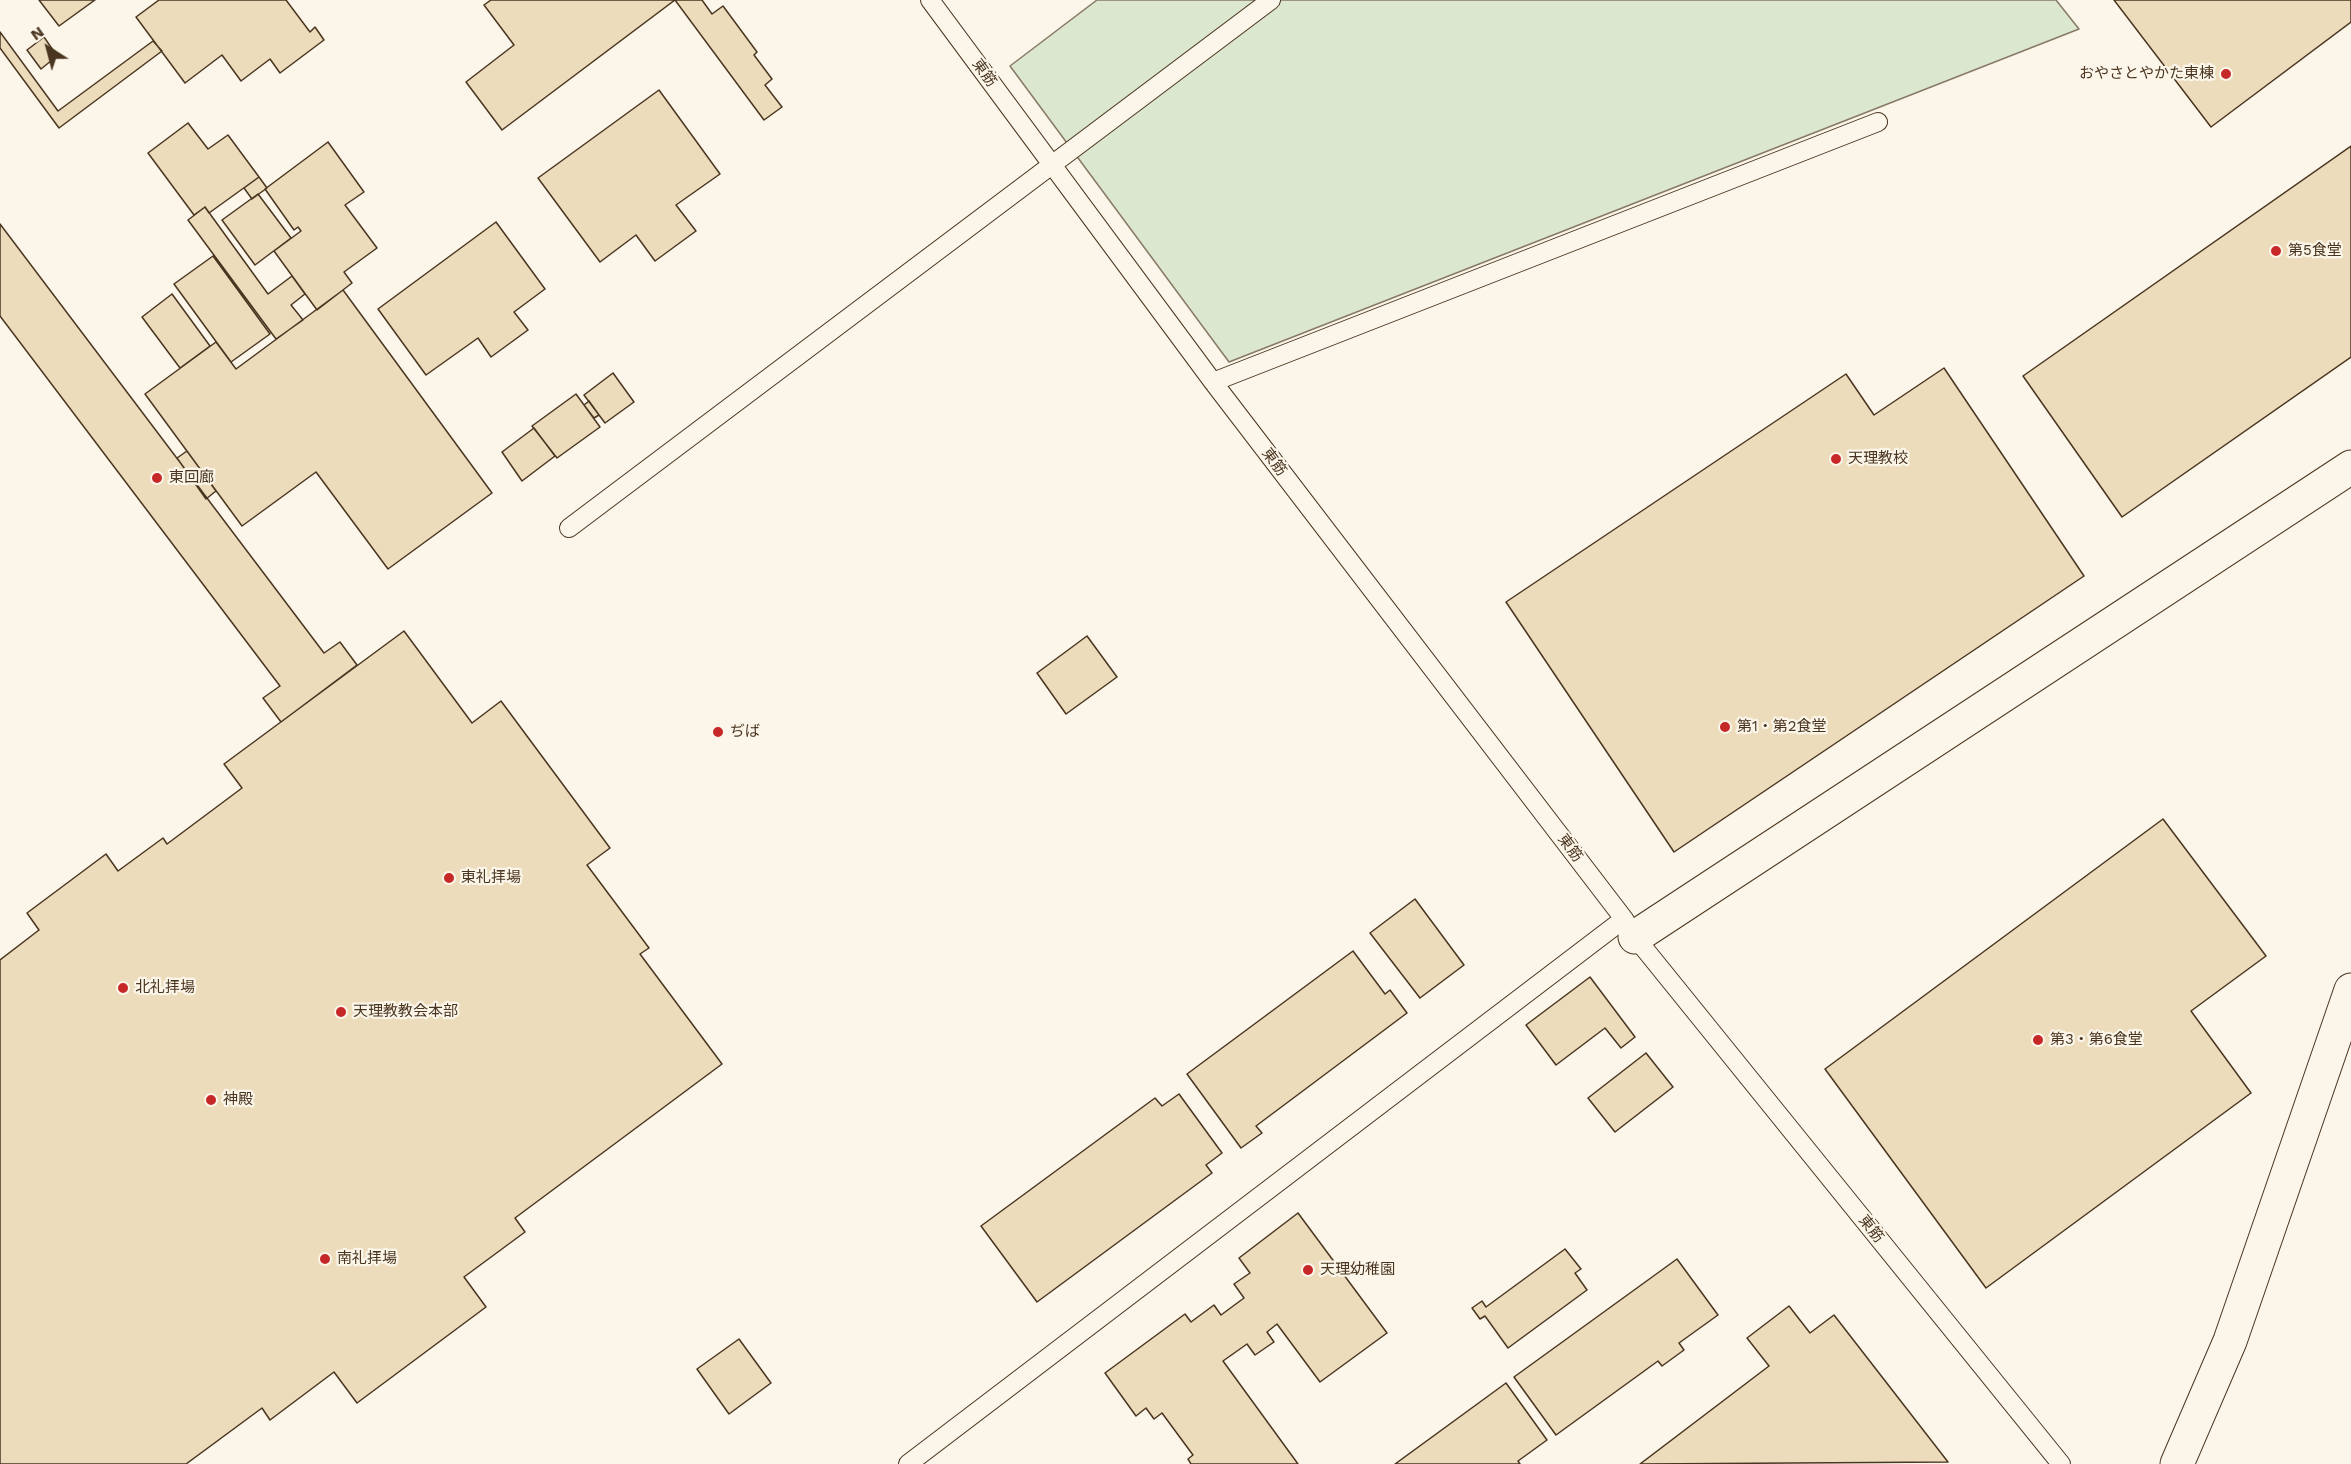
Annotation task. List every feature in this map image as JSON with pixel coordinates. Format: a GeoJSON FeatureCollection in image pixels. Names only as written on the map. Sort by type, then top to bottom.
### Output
{"type":"FeatureCollection","features":[{"type":"Feature","properties":{"kind":"street"},"geometry":{"type":"LineString","coordinates":[[1630,928],[2351,466]]}},
{"type":"Feature","properties":{"kind":"street"},"geometry":{"type":"LineString","coordinates":[[2177,1464],[2230,1341],[2351,990]]}},
{"type":"Feature","properties":{"kind":"lane","name":"東筋"},"geometry":{"type":"LineString","coordinates":[[930,0],[1213,382],[1630,928],[2061,1464]]}},
{"type":"Feature","properties":{"kind":"lane"},"geometry":{"type":"LineString","coordinates":[[569,528],[1053,167],[1271,0]]}},
{"type":"Feature","properties":{"kind":"lane"},"geometry":{"type":"LineString","coordinates":[[1213,382],[1878,122]]}},
{"type":"Feature","properties":{"kind":"lane"},"geometry":{"type":"LineString","coordinates":[[908,1464],[1630,928]]}},
{"type":"Feature","properties":{"kind":"green space"},"geometry":{"type":"Polygon","coordinates":[[[1097,0],[2056,0],[2079,29],[1229,362],[1010,66],[1097,0]]]}},
{"type":"Feature","properties":{"kind":"building"},"geometry":{"type":"Polygon","coordinates":[[[39,0],[95,0],[59,26],[39,0]]]}},
{"type":"Feature","properties":{"kind":"building"},"geometry":{"type":"Polygon","coordinates":[[[159,0],[286,0],[310,32],[315,27],[324,40],[280,73],[270,59],[241,81],[222,55],[185,83],[136,17],[159,0]]]}},
{"type":"Feature","properties":{"kind":"building"},"geometry":{"type":"Polygon","coordinates":[[[491,0],[675,0],[502,130],[466,82],[514,45],[484,5],[491,0]]]}},
{"type":"Feature","properties":{"kind":"building"},"geometry":{"type":"Polygon","coordinates":[[[675,0],[702,0],[712,14],[723,6],[757,52],[754,55],[772,79],[765,85],[782,107],[764,120],[675,0]]]}},
{"type":"Feature","properties":{"kind":"building","name":"おやさとやかた東棟"},"geometry":{"type":"Polygon","coordinates":[[[2114,0],[2351,0],[2351,22],[2211,127],[2114,0]]]}},
{"type":"Feature","properties":{"kind":"building"},"geometry":{"type":"Polygon","coordinates":[[[0,32],[58,111],[153,41],[162,51],[59,128],[0,48],[0,32]]]}},
{"type":"Feature","properties":{"kind":"building"},"geometry":{"type":"Polygon","coordinates":[[[44,37],[57,56],[41,69],[27,50],[44,37]]]}},
{"type":"Feature","properties":{"kind":"building"},"geometry":{"type":"Polygon","coordinates":[[[659,90],[720,174],[676,205],[696,231],[655,261],[636,235],[600,262],[538,178],[659,90]]]}},
{"type":"Feature","properties":{"kind":"building"},"geometry":{"type":"Polygon","coordinates":[[[188,123],[208,149],[228,135],[259,177],[209,213],[205,207],[194,215],[148,153],[188,123]]]}},
{"type":"Feature","properties":{"kind":"building"},"geometry":{"type":"Polygon","coordinates":[[[328,142],[364,192],[345,205],[377,248],[344,272],[352,283],[317,310],[274,251],[301,231],[298,227],[294,230],[265,189],[328,142]]]}},
{"type":"Feature","properties":{"kind":"building","name":"第5食堂"},"geometry":{"type":"Polygon","coordinates":[[[2351,146],[2351,357],[2122,517],[2023,376],[2351,146]]]}},
{"type":"Feature","properties":{"kind":"building"},"geometry":{"type":"Polygon","coordinates":[[[259,177],[267,188],[252,199],[244,188],[259,177]]]}},
{"type":"Feature","properties":{"kind":"building"},"geometry":{"type":"Polygon","coordinates":[[[258,194],[291,238],[255,265],[222,220],[258,194]]]}},
{"type":"Feature","properties":{"kind":"building"},"geometry":{"type":"Polygon","coordinates":[[[205,207],[268,294],[292,276],[305,294],[291,305],[303,320],[276,339],[188,220],[205,207]]]}},
{"type":"Feature","properties":{"kind":"building"},"geometry":{"type":"Polygon","coordinates":[[[496,222],[545,289],[514,312],[528,330],[491,357],[478,338],[426,375],[378,309],[496,222]]]}},
{"type":"Feature","properties":{"kind":"building","name":"東回廊"},"geometry":{"type":"Polygon","coordinates":[[[0,224],[324,653],[340,642],[357,665],[281,722],[263,698],[280,686],[0,316],[0,224]]]}},
{"type":"Feature","properties":{"kind":"building"},"geometry":{"type":"Polygon","coordinates":[[[213,256],[270,334],[231,362],[174,284],[213,256]]]}},
{"type":"Feature","properties":{"kind":"building"},"geometry":{"type":"Polygon","coordinates":[[[343,290],[492,493],[388,569],[316,472],[242,526],[145,394],[216,342],[236,369],[343,290]]]}},
{"type":"Feature","properties":{"kind":"building"},"geometry":{"type":"Polygon","coordinates":[[[172,294],[210,346],[180,368],[142,317],[172,294]]]}},
{"type":"Feature","properties":{"kind":"building","name":"第1・第2食堂"},"geometry":{"type":"Polygon","coordinates":[[[1944,368],[2084,576],[1674,852],[1506,602],[1846,374],[1874,415],[1944,368]]]}},
{"type":"Feature","properties":{"kind":"building"},"geometry":{"type":"Polygon","coordinates":[[[613,373],[634,402],[605,423],[584,395],[613,373]]]}},
{"type":"Feature","properties":{"kind":"building"},"geometry":{"type":"Polygon","coordinates":[[[576,394],[600,427],[557,458],[532,426],[576,394]]]}},
{"type":"Feature","properties":{"kind":"building"},"geometry":{"type":"Polygon","coordinates":[[[589,401],[599,415],[594,418],[584,405],[589,401]]]}},
{"type":"Feature","properties":{"kind":"building"},"geometry":{"type":"Polygon","coordinates":[[[534,428],[555,456],[522,481],[502,452],[534,428]]]}},
{"type":"Feature","properties":{"kind":"building"},"geometry":{"type":"Polygon","coordinates":[[[187,451],[216,491],[206,499],[177,458],[187,451]]]}},
{"type":"Feature","properties":{"kind":"building","name":"天理教教会本部"},"geometry":{"type":"Polygon","coordinates":[[[404,631],[472,723],[501,701],[610,848],[587,865],[649,948],[640,954],[722,1064],[515,1218],[525,1232],[464,1277],[486,1307],[357,1403],[334,1372],[270,1420],[262,1408],[186,1464],[0,1464],[0,960],[39,930],[27,913],[106,854],[118,871],[163,838],[167,844],[242,788],[224,764],[404,631]]]}},
{"type":"Feature","properties":{"kind":"building"},"geometry":{"type":"Polygon","coordinates":[[[1087,636],[1117,677],[1066,714],[1037,673],[1087,636]]]}},
{"type":"Feature","properties":{"kind":"building","name":"第3・第6食堂"},"geometry":{"type":"Polygon","coordinates":[[[2163,819],[2266,956],[2191,1011],[2251,1093],[1986,1288],[1825,1069],[2163,819]]]}},
{"type":"Feature","properties":{"kind":"building"},"geometry":{"type":"Polygon","coordinates":[[[1415,899],[1464,965],[1420,998],[1370,933],[1415,899]]]}},
{"type":"Feature","properties":{"kind":"building"},"geometry":{"type":"Polygon","coordinates":[[[1353,951],[1385,994],[1390,990],[1407,1013],[1256,1126],[1262,1133],[1241,1148],[1187,1074],[1353,951]]]}},
{"type":"Feature","properties":{"kind":"building"},"geometry":{"type":"Polygon","coordinates":[[[1590,977],[1635,1037],[1621,1048],[1605,1028],[1556,1065],[1526,1025],[1590,977]]]}},
{"type":"Feature","properties":{"kind":"building"},"geometry":{"type":"Polygon","coordinates":[[[1646,1053],[1673,1087],[1615,1132],[1588,1098],[1646,1053]]]}},
{"type":"Feature","properties":{"kind":"building"},"geometry":{"type":"Polygon","coordinates":[[[1179,1094],[1222,1153],[1206,1165],[1212,1173],[1037,1302],[981,1226],[1155,1098],[1162,1106],[1179,1094]]]}},
{"type":"Feature","properties":{"kind":"building"},"geometry":{"type":"Polygon","coordinates":[[[1298,1213],[1387,1333],[1320,1382],[1277,1324],[1267,1332],[1274,1342],[1255,1355],[1247,1344],[1223,1361],[1298,1464],[1191,1464],[1188,1459],[1193,1455],[1162,1413],[1154,1419],[1146,1408],[1136,1416],[1105,1373],[1185,1314],[1191,1322],[1214,1305],[1221,1315],[1244,1298],[1234,1284],[1250,1273],[1239,1258],[1298,1213]]]}},
{"type":"Feature","properties":{"kind":"building"},"geometry":{"type":"Polygon","coordinates":[[[1565,1249],[1581,1269],[1575,1273],[1587,1290],[1508,1348],[1485,1316],[1480,1319],[1472,1308],[1482,1301],[1486,1307],[1565,1249]]]}},
{"type":"Feature","properties":{"kind":"building"},"geometry":{"type":"Polygon","coordinates":[[[1677,1259],[1718,1315],[1679,1343],[1684,1350],[1662,1366],[1658,1361],[1556,1435],[1514,1377],[1677,1259]]]}},
{"type":"Feature","properties":{"kind":"building"},"geometry":{"type":"Polygon","coordinates":[[[1789,1306],[1810,1333],[1834,1315],[1948,1462],[1640,1464],[1769,1366],[1747,1338],[1789,1306]]]}},
{"type":"Feature","properties":{"kind":"building"},"geometry":{"type":"Polygon","coordinates":[[[739,1339],[771,1383],[729,1414],[697,1369],[739,1339]]]}},
{"type":"Feature","properties":{"kind":"building"},"geometry":{"type":"Polygon","coordinates":[[[1506,1383],[1547,1440],[1518,1461],[1520,1464],[1395,1464],[1506,1383]]]}},
{"type":"Feature","properties":{"kind":"place","name":"おやさとやかた東棟"},"geometry":{"type":"Point","coordinates":[2226,74]}},
{"type":"Feature","properties":{"kind":"place","name":"第5食堂"},"geometry":{"type":"Point","coordinates":[2276,251]}},
{"type":"Feature","properties":{"kind":"place","name":"天理教校"},"geometry":{"type":"Point","coordinates":[1836,459]}},
{"type":"Feature","properties":{"kind":"place","name":"東回廊"},"geometry":{"type":"Point","coordinates":[157,478]}},
{"type":"Feature","properties":{"kind":"place","name":"第1・第2食堂"},"geometry":{"type":"Point","coordinates":[1725,727]}},
{"type":"Feature","properties":{"kind":"place","name":"ぢば"},"geometry":{"type":"Point","coordinates":[718,732]}},
{"type":"Feature","properties":{"kind":"place","name":"東礼拝場"},"geometry":{"type":"Point","coordinates":[449,878]}},
{"type":"Feature","properties":{"kind":"place","name":"北礼拝場"},"geometry":{"type":"Point","coordinates":[123,988]}},
{"type":"Feature","properties":{"kind":"place","name":"天理教教会本部"},"geometry":{"type":"Point","coordinates":[341,1012]}},
{"type":"Feature","properties":{"kind":"place","name":"第3・第6食堂"},"geometry":{"type":"Point","coordinates":[2038,1040]}},
{"type":"Feature","properties":{"kind":"place","name":"神殿"},"geometry":{"type":"Point","coordinates":[211,1100]}},
{"type":"Feature","properties":{"kind":"place","name":"南礼拝場"},"geometry":{"type":"Point","coordinates":[325,1259]}},
{"type":"Feature","properties":{"kind":"place","name":"天理幼稚園"},"geometry":{"type":"Point","coordinates":[1308,1270]}}]}
